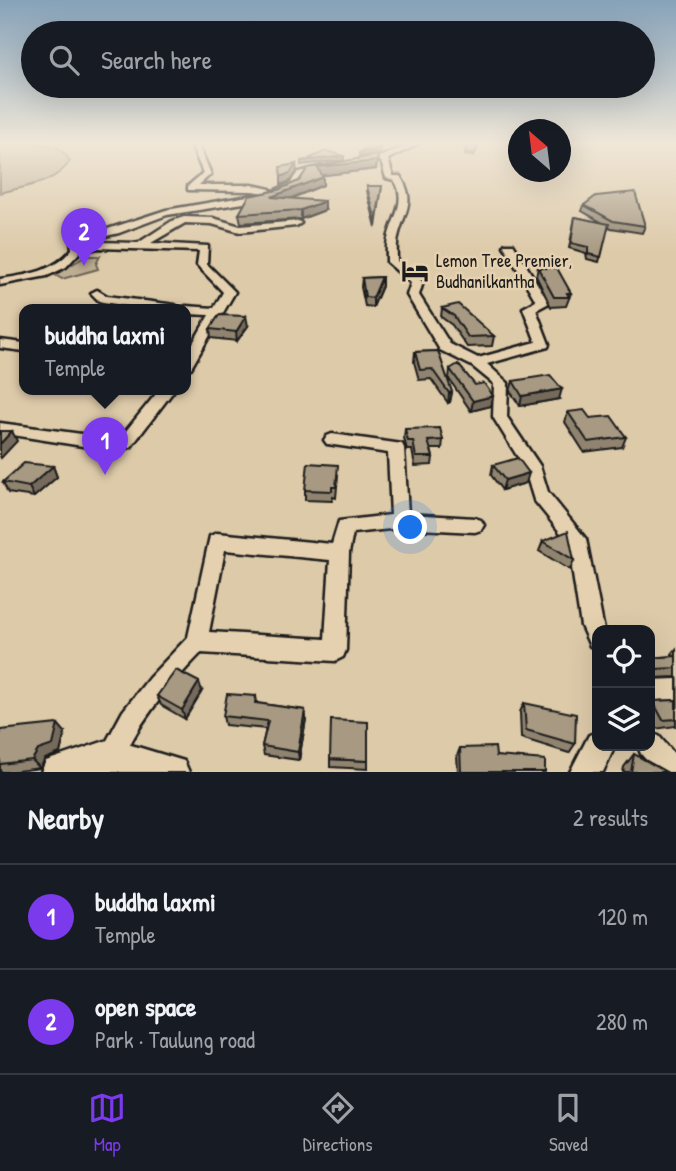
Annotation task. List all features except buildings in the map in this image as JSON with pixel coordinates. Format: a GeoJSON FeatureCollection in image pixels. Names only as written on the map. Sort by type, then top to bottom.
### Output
{"type":"FeatureCollection","features":[{"type":"Feature","properties":{"kind":"street"},"geometry":{"type":"LineString","coordinates":[[200,180],[191,188],[252,188],[275,194]]}},
{"type":"Feature","properties":{"kind":"street"},"geometry":{"type":"LineString","coordinates":[[0,282],[40,276],[72,259],[77,249],[75,243],[81,239],[119,230],[171,211],[275,194],[295,185],[298,180]]}},
{"type":"Feature","properties":{"kind":"street"},"geometry":{"type":"LineString","coordinates":[[395,180],[404,187],[406,208],[393,239],[392,262],[417,282],[413,295],[444,347],[477,363],[501,383],[500,417],[532,466],[540,495],[577,539],[592,628]]}},
{"type":"Feature","properties":{"kind":"street"},"geometry":{"type":"LineString","coordinates":[[142,246],[175,223],[184,220],[213,221],[240,229],[296,223]]}},
{"type":"Feature","properties":{"kind":"street"},"geometry":{"type":"LineString","coordinates":[[77,249],[92,245],[204,248],[202,265],[229,292],[191,357]]}},
{"type":"Feature","properties":{"kind":"street"},"geometry":{"type":"LineString","coordinates":[[477,363],[543,344],[529,308],[543,303],[509,246]]}},
{"type":"Feature","properties":{"kind":"street"},"geometry":{"type":"LineString","coordinates":[[97,293],[103,299],[137,303]]}},
{"type":"Feature","properties":{"kind":"street"},"geometry":{"type":"LineString","coordinates":[[191,310],[218,312]]}},
{"type":"Feature","properties":{"kind":"street"},"geometry":{"type":"LineString","coordinates":[[0,344],[19,346]]}},
{"type":"Feature","properties":{"kind":"street"},"geometry":{"type":"LineString","coordinates":[[0,428],[89,441],[125,443],[163,395]]}},
{"type":"Feature","properties":{"kind":"street"},"geometry":{"type":"LineString","coordinates":[[332,440],[396,448],[400,521]]}},
{"type":"Feature","properties":{"kind":"street"},"geometry":{"type":"LineString","coordinates":[[197,642],[335,650],[340,553],[345,526],[400,521],[475,525]]}},
{"type":"Feature","properties":{"kind":"street"},"geometry":{"type":"LineString","coordinates":[[108,763],[164,675],[197,642],[217,541],[340,553]]}},
{"type":"Feature","properties":{"kind":"street"},"geometry":{"type":"LineString","coordinates":[[655,694],[676,693]]}},
{"type":"Feature","properties":{"kind":"street"},"geometry":{"type":"LineString","coordinates":[[586,772],[597,751]]}},
{"type":"Feature","properties":{"kind":"street"},"geometry":{"type":"LineString","coordinates":[[655,751],[673,772]]}},
{"type":"Feature","properties":{"kind":"street"},"geometry":{"type":"LineString","coordinates":[[57,772],[108,763],[173,772]]}},
{"type":"Feature","properties":{"kind":"shaded area"},"geometry":{"type":"Polygon","coordinates":[[[0,180],[45,180],[29,186],[0,193],[0,180]]]}},
{"type":"Feature","properties":{"kind":"shaded area"},"geometry":{"type":"Polygon","coordinates":[[[86,256],[100,256],[96,264],[98,269],[62,279],[55,275],[86,256]]]}},
{"type":"Feature","properties":{"kind":"place","name":"open space"},"geometry":{"type":"Point","coordinates":[84,266]}},
{"type":"Feature","properties":{"kind":"place","name":"Lemon Tree Premier, Budhanilkantha"},"geometry":{"type":"Point","coordinates":[415,271]}},
{"type":"Feature","properties":{"kind":"place","name":"buddha laxmi"},"geometry":{"type":"Point","coordinates":[105,475]}}]}
